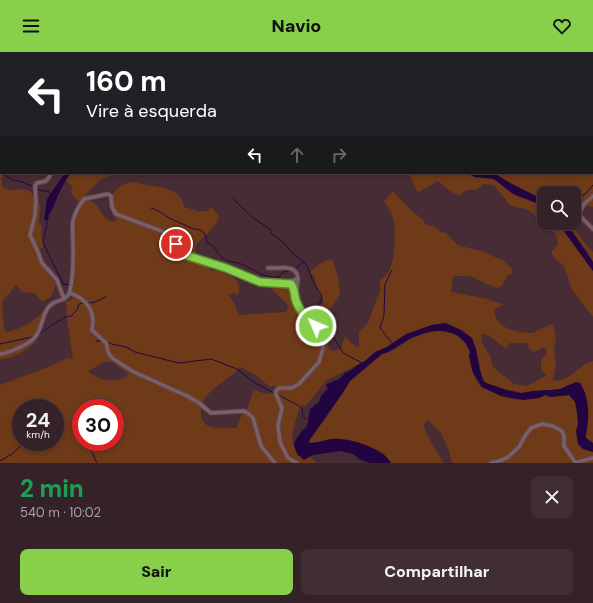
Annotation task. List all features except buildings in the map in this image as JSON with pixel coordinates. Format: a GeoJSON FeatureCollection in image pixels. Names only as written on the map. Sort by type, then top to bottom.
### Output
{"type":"FeatureCollection","features":[{"type":"Feature","properties":{"kind":"street"},"geometry":{"type":"LineString","coordinates":[[51,174],[46,181],[37,183],[35,186],[36,208],[30,235],[42,262],[57,280],[64,300]]}},
{"type":"Feature","properties":{"kind":"street"},"geometry":{"type":"LineString","coordinates":[[0,354],[13,351],[33,339],[38,332],[46,311],[54,302],[64,300],[70,292],[73,271],[72,226],[77,209],[84,199],[108,194],[111,196],[112,207],[116,214],[164,232],[185,254],[226,268],[260,282],[288,282],[298,279]]}},
{"type":"Feature","properties":{"kind":"street"},"geometry":{"type":"LineString","coordinates":[[593,196],[584,204],[579,214],[580,217],[593,229]]}},
{"type":"Feature","properties":{"kind":"street"},"geometry":{"type":"LineString","coordinates":[[268,268],[290,268],[298,274],[295,296]]}},
{"type":"Feature","properties":{"kind":"street"},"geometry":{"type":"LineString","coordinates":[[288,282],[293,286],[298,305],[304,314],[320,330],[324,343],[319,362],[299,384],[291,388],[279,388],[276,391],[282,408],[278,425],[280,442],[288,458],[297,463]]}},
{"type":"Feature","properties":{"kind":"street"},"geometry":{"type":"LineString","coordinates":[[70,292],[81,298],[87,304],[93,320],[92,330],[106,343],[108,352],[112,358],[134,372],[199,403],[211,413],[244,411],[249,414],[253,418],[261,446],[275,463]]}},
{"type":"Feature","properties":{"kind":"street"},"geometry":{"type":"LineString","coordinates":[[491,463],[508,457],[519,447],[531,428],[542,424],[550,425],[562,430],[564,436],[564,446],[574,462],[593,458]]}},
{"type":"Feature","properties":{"kind":"shaded area"},"geometry":{"type":"Polygon","coordinates":[[[0,174],[5,174],[1,179],[2,186],[8,190],[27,190],[40,205],[39,223],[42,225],[41,235],[43,247],[35,252],[42,266],[56,284],[51,297],[42,302],[34,293],[22,292],[17,286],[15,286],[3,300],[4,328],[6,332],[18,329],[29,323],[47,307],[49,310],[36,341],[32,345],[15,356],[0,359],[0,174]]]}},
{"type":"Feature","properties":{"kind":"shaded area"},"geometry":{"type":"Polygon","coordinates":[[[64,174],[70,174],[58,195],[48,220],[44,220],[47,199],[64,174]]]}},
{"type":"Feature","properties":{"kind":"shaded area"},"geometry":{"type":"Polygon","coordinates":[[[70,174],[114,174],[100,180],[79,202],[71,193],[73,187],[65,180],[70,174]]]}},
{"type":"Feature","properties":{"kind":"shaded area"},"geometry":{"type":"Polygon","coordinates":[[[408,174],[468,174],[475,177],[490,178],[497,181],[513,194],[537,203],[537,218],[525,209],[509,204],[494,185],[483,184],[476,190],[467,190],[460,195],[451,192],[438,181],[419,192],[417,191],[408,174]]]}},
{"type":"Feature","properties":{"kind":"shaded area"},"geometry":{"type":"Polygon","coordinates":[[[468,174],[496,174],[537,196],[537,203],[513,194],[494,179],[475,177],[468,174]]]}},
{"type":"Feature","properties":{"kind":"shaded area"},"geometry":{"type":"Polygon","coordinates":[[[496,174],[593,174],[593,207],[581,205],[581,186],[537,186],[537,196],[496,174]]]}},
{"type":"Feature","properties":{"kind":"shaded area"},"geometry":{"type":"Polygon","coordinates":[[[133,182],[164,188],[179,196],[184,207],[206,211],[212,207],[219,217],[213,228],[197,244],[195,251],[196,255],[209,263],[210,270],[232,276],[239,284],[240,289],[238,295],[232,293],[228,295],[235,304],[239,315],[286,312],[288,307],[287,304],[267,285],[292,286],[300,311],[305,319],[320,332],[331,351],[341,349],[346,337],[352,344],[359,348],[359,331],[366,326],[368,322],[380,291],[380,280],[387,274],[391,266],[394,252],[394,220],[384,201],[393,191],[423,220],[426,225],[433,226],[442,233],[445,232],[457,245],[481,251],[502,260],[511,267],[513,273],[508,275],[503,284],[498,288],[486,284],[471,276],[453,276],[451,292],[488,299],[504,305],[494,309],[496,318],[502,325],[512,330],[533,333],[553,324],[556,338],[554,347],[556,364],[553,379],[555,381],[570,376],[583,366],[593,361],[593,443],[586,438],[585,393],[582,386],[576,382],[560,389],[521,393],[486,383],[483,380],[472,338],[461,330],[447,323],[432,325],[406,334],[387,347],[375,352],[365,361],[327,380],[306,405],[302,405],[293,429],[292,439],[296,451],[304,460],[310,456],[316,463],[0,463],[0,385],[68,358],[73,359],[67,320],[66,302],[73,299],[71,295],[75,281],[73,257],[73,220],[81,201],[91,201],[97,206],[103,216],[110,221],[116,222],[117,221],[113,215],[110,203],[114,192],[124,184],[133,182]],[[485,334],[481,335],[482,343],[491,358],[492,365],[514,384],[527,386],[546,376],[541,369],[541,360],[547,353],[546,349],[543,347],[534,352],[529,349],[527,343],[510,343],[506,349],[485,334]],[[111,361],[105,362],[88,371],[97,377],[114,381],[120,380],[129,374],[111,361]],[[240,367],[209,393],[204,400],[201,407],[201,416],[206,424],[215,428],[236,428],[243,412],[247,409],[253,392],[256,390],[269,394],[273,391],[276,385],[270,387],[254,374],[240,367]]]}},
{"type":"Feature","properties":{"kind":"shaded area"},"geometry":{"type":"Polygon","coordinates":[[[552,230],[563,230],[593,271],[593,317],[572,290],[563,265],[556,260],[551,252],[558,245],[555,234],[552,230]]]}},
{"type":"Feature","properties":{"kind":"shaded area"},"geometry":{"type":"Polygon","coordinates":[[[563,230],[571,230],[593,262],[593,271],[563,230]]]}},
{"type":"Feature","properties":{"kind":"shaded area"},"geometry":{"type":"Polygon","coordinates":[[[571,230],[578,230],[576,231],[593,252],[593,262],[588,252],[571,230]]]}},
{"type":"Feature","properties":{"kind":"shaded area"},"geometry":{"type":"Polygon","coordinates":[[[332,259],[338,276],[340,295],[329,311],[317,318],[323,300],[314,276],[309,273],[322,262],[332,259]]]}},
{"type":"Feature","properties":{"kind":"shaded area"},"geometry":{"type":"Polygon","coordinates":[[[445,323],[461,330],[472,338],[483,380],[486,383],[521,393],[560,389],[576,382],[580,383],[585,393],[588,405],[586,438],[593,443],[593,452],[583,449],[578,444],[576,431],[578,424],[577,412],[575,402],[569,395],[551,397],[546,395],[539,398],[524,400],[501,396],[482,387],[473,373],[469,357],[470,352],[465,343],[459,337],[451,333],[433,331],[424,333],[406,341],[382,354],[350,381],[309,441],[310,443],[313,443],[329,439],[339,439],[355,442],[373,448],[387,458],[391,463],[369,463],[359,459],[353,454],[341,451],[313,455],[304,460],[297,454],[294,445],[295,441],[307,426],[310,409],[319,402],[321,396],[328,388],[326,386],[327,384],[339,379],[345,373],[365,361],[375,352],[387,347],[406,334],[432,325],[445,323]]]}},
{"type":"Feature","properties":{"kind":"shaded area"},"geometry":{"type":"Polygon","coordinates":[[[433,331],[445,331],[456,335],[464,341],[470,352],[472,370],[478,384],[500,396],[506,398],[530,399],[546,395],[548,397],[570,395],[575,402],[577,412],[578,424],[576,431],[578,444],[583,449],[593,452],[593,463],[452,463],[449,451],[441,433],[428,420],[424,425],[426,433],[443,463],[391,463],[381,453],[364,445],[346,440],[331,439],[310,443],[309,441],[350,381],[382,354],[388,353],[412,338],[433,331]]]}},
{"type":"Feature","properties":{"kind":"waterway"},"geometry":{"type":"LineString","coordinates":[[4,175],[13,180],[34,187]]}},
{"type":"Feature","properties":{"kind":"waterway"},"geometry":{"type":"LineString","coordinates":[[581,196],[593,185]]}},
{"type":"Feature","properties":{"kind":"waterway"},"geometry":{"type":"LineString","coordinates":[[37,189],[48,191],[51,195]]}},
{"type":"Feature","properties":{"kind":"waterway"},"geometry":{"type":"LineString","coordinates":[[233,197],[236,202],[252,217],[270,229],[272,234],[283,242],[294,255],[303,261],[307,266],[315,286],[322,298],[312,314],[314,324],[322,326],[336,341],[343,353],[362,363]]}},
{"type":"Feature","properties":{"kind":"waterway"},"geometry":{"type":"LineString","coordinates":[[151,208],[171,219],[202,231],[206,236],[207,243],[213,246],[221,256],[227,260],[241,264],[269,277],[279,277],[283,272],[292,270]]}},
{"type":"Feature","properties":{"kind":"waterway"},"geometry":{"type":"LineString","coordinates":[[47,219],[43,242],[63,284],[69,285]]}},
{"type":"Feature","properties":{"kind":"waterway"},"geometry":{"type":"LineString","coordinates":[[295,269],[303,262]]}},
{"type":"Feature","properties":{"kind":"waterway"},"geometry":{"type":"LineString","coordinates":[[392,270],[385,284],[384,315],[380,328],[392,343]]}},
{"type":"Feature","properties":{"kind":"waterway"},"geometry":{"type":"LineString","coordinates":[[88,303],[95,302],[106,297]]}},
{"type":"Feature","properties":{"kind":"waterway"},"geometry":{"type":"LineString","coordinates":[[40,333],[65,317],[71,316],[77,310],[79,304],[84,303]]}},
{"type":"Feature","properties":{"kind":"waterway"},"geometry":{"type":"LineString","coordinates":[[0,344],[32,337],[36,334]]}},
{"type":"Feature","properties":{"kind":"waterway"},"geometry":{"type":"LineString","coordinates":[[96,341],[101,341]]}},
{"type":"Feature","properties":{"kind":"waterway"},"geometry":{"type":"LineString","coordinates":[[107,342],[126,347],[135,352],[179,363],[211,359],[237,369],[255,383],[274,393]]}},
{"type":"Feature","properties":{"kind":"waterway"},"geometry":{"type":"LineString","coordinates":[[278,394],[300,407],[303,410],[302,415],[307,420]]}},
{"type":"Feature","properties":{"kind":"waterway"},"geometry":{"type":"LineString","coordinates":[[0,461],[15,451]]}},
{"type":"Feature","properties":{"kind":"waterway"},"geometry":{"type":"LineString","coordinates":[[91,451],[97,463]]}},
{"type":"Feature","properties":{"kind":"route"},"geometry":{"type":"LineString","coordinates":[[176,244],[183,253],[188,256],[226,268],[260,282],[288,282],[293,286],[299,308],[316,326]]}}]}
